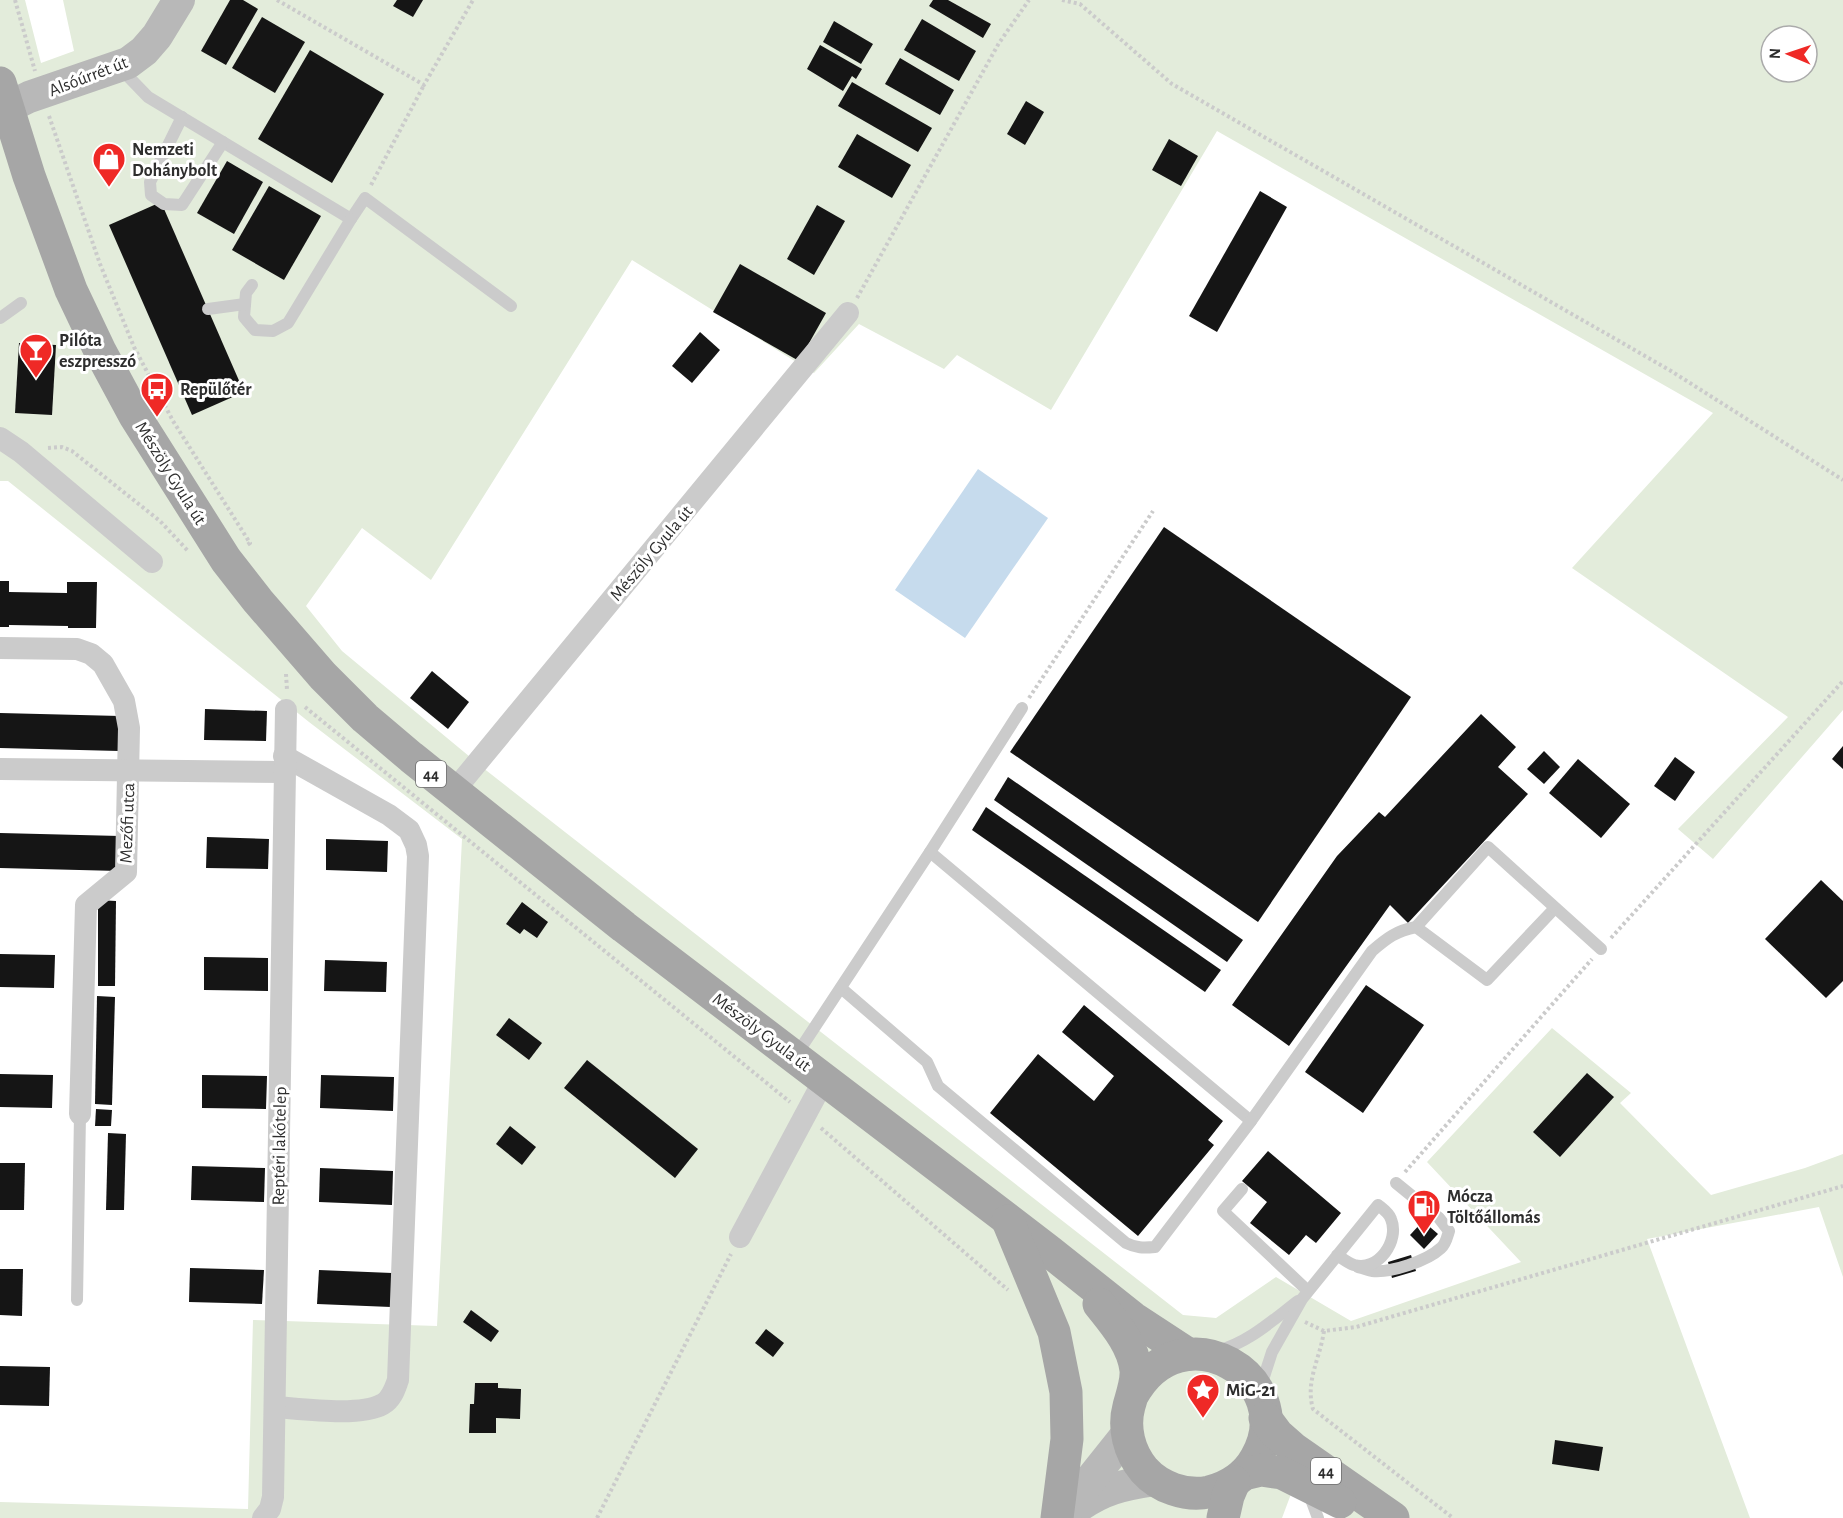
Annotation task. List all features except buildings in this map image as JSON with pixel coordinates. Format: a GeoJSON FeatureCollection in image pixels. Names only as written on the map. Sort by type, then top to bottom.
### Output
{"type":"FeatureCollection","features":[{"type":"Feature","properties":{"kind":"main road","name":"Mészöly Gyula út"},"geometry":{"type":"LineString","coordinates":[[19,95],[29,176],[71,290],[100,351],[135,416],[226,561],[264,609],[323,676],[365,718],[453,792],[624,927],[1072,1269],[1132,1318],[1196,1354]]}},
{"type":"Feature","properties":{"kind":"main road"},"geometry":{"type":"LineString","coordinates":[[1008,1221],[1054,1332],[1066,1392],[1066,1439],[1060,1518]]}},
{"type":"Feature","properties":{"kind":"main road","name":"Mészöly Gyula út"},"geometry":{"type":"LineString","coordinates":[[1072,1269],[1120,1330],[1129,1349],[1136,1371],[1128,1409],[1127,1434],[1136,1459],[1144,1471],[1163,1484],[1188,1518]]}},
{"type":"Feature","properties":{"kind":"main road","name":"Mészöly Gyula út"},"geometry":{"type":"LineString","coordinates":[[1132,1396],[1137,1386],[1151,1370],[1174,1356],[1196,1354],[1221,1358],[1244,1373],[1277,1434],[1294,1449],[1393,1518]]}},
{"type":"Feature","properties":{"kind":"main road"},"geometry":{"type":"LineString","coordinates":[[1223,1518],[1228,1496],[1259,1453],[1264,1440],[1262,1405]]}},
{"type":"Feature","properties":{"kind":"main road","name":"44"},"geometry":{"type":"LineString","coordinates":[[1163,1484],[1196,1493],[1208,1492],[1261,1470],[1282,1473],[1370,1518]]}},
{"type":"Feature","properties":{"kind":"street","name":"Alsóúrrét út"},"geometry":{"type":"LineString","coordinates":[[19,95],[119,67],[136,58],[157,36],[179,0]]}},
{"type":"Feature","properties":{"kind":"street","name":"Mészöly Gyula út"},"geometry":{"type":"LineString","coordinates":[[453,792],[848,313]]}},
{"type":"Feature","properties":{"kind":"street"},"geometry":{"type":"LineString","coordinates":[[0,438],[21,452],[152,562]]}},
{"type":"Feature","properties":{"kind":"street","name":"Mezőfi utca"},"geometry":{"type":"LineString","coordinates":[[0,648],[77,649],[91,654],[103,664],[124,701],[129,728],[126,872],[86,905],[80,1114]]}},
{"type":"Feature","properties":{"kind":"street","name":"Reptéri lakótelep"},"geometry":{"type":"LineString","coordinates":[[263,1518],[270,1509],[273,1497],[284,764],[290,701]]}},
{"type":"Feature","properties":{"kind":"street"},"geometry":{"type":"LineString","coordinates":[[0,769],[128,770],[284,764],[389,815],[409,830],[416,845],[418,856],[398,1380],[385,1403],[372,1408],[354,1411],[275,1407]]}},
{"type":"Feature","properties":{"kind":"street"},"geometry":{"type":"LineString","coordinates":[[740,1237],[824,1080]]}},
{"type":"Feature","properties":{"kind":"street"},"geometry":{"type":"LineString","coordinates":[[1060,1518],[1127,1434]]}},
{"type":"Feature","properties":{"kind":"street"},"geometry":{"type":"LineString","coordinates":[[1060,1518],[1101,1492],[1121,1485],[1163,1484]]}},
{"type":"Feature","properties":{"kind":"lane"},"geometry":{"type":"LineString","coordinates":[[119,67],[148,97],[351,219]]}},
{"type":"Feature","properties":{"kind":"lane"},"geometry":{"type":"LineString","coordinates":[[182,117],[150,182],[152,195],[164,204],[182,205],[223,142]]}},
{"type":"Feature","properties":{"kind":"lane"},"geometry":{"type":"LineString","coordinates":[[252,285],[246,293],[244,317],[255,330],[273,331],[288,323],[365,198],[511,306]]}},
{"type":"Feature","properties":{"kind":"lane"},"geometry":{"type":"LineString","coordinates":[[0,318],[21,303]]}},
{"type":"Feature","properties":{"kind":"lane"},"geometry":{"type":"LineString","coordinates":[[208,309],[245,304]]}},
{"type":"Feature","properties":{"kind":"lane"},"geometry":{"type":"LineString","coordinates":[[795,1057],[1022,708]]}},
{"type":"Feature","properties":{"kind":"lane"},"geometry":{"type":"LineString","coordinates":[[841,988],[927,1062],[939,1086],[1126,1243],[1144,1248],[1155,1247],[1251,1121],[1372,951],[1388,937],[1401,930],[1416,927],[1488,848],[1601,949]]}},
{"type":"Feature","properties":{"kind":"lane"},"geometry":{"type":"LineString","coordinates":[[930,852],[1251,1121]]}},
{"type":"Feature","properties":{"kind":"lane"},"geometry":{"type":"LineString","coordinates":[[1416,927],[1486,980],[1555,908]]}},
{"type":"Feature","properties":{"kind":"lane"},"geometry":{"type":"LineString","coordinates":[[77,1300],[80,1114]]}},
{"type":"Feature","properties":{"kind":"lane"},"geometry":{"type":"LineString","coordinates":[[1337,1255],[1354,1265],[1372,1271],[1389,1270],[1418,1262],[1441,1249],[1449,1231],[1439,1218],[1396,1183]]}},
{"type":"Feature","properties":{"kind":"lane"},"geometry":{"type":"LineString","coordinates":[[1242,1189],[1223,1211],[1305,1295]]}},
{"type":"Feature","properties":{"kind":"lane"},"geometry":{"type":"LineString","coordinates":[[1262,1405],[1272,1352],[1305,1295],[1378,1205],[1390,1216],[1394,1227],[1393,1239],[1388,1250],[1379,1259],[1367,1265],[1354,1265]]}},
{"type":"Feature","properties":{"kind":"lane"},"geometry":{"type":"LineString","coordinates":[[1196,1354],[1231,1347],[1253,1335],[1305,1295]]}},
{"type":"Feature","properties":{"kind":"lane"},"geometry":{"type":"LineString","coordinates":[[1306,1484],[1318,1518]]}},
{"type":"Feature","properties":{"kind":"path"},"geometry":{"type":"LineString","coordinates":[[15,0],[19,95],[100,264],[134,347],[172,421],[250,543]]}},
{"type":"Feature","properties":{"kind":"path"},"geometry":{"type":"LineString","coordinates":[[277,0],[424,85]]}},
{"type":"Feature","properties":{"kind":"path"},"geometry":{"type":"LineString","coordinates":[[365,198],[424,85],[473,0]]}},
{"type":"Feature","properties":{"kind":"path"},"geometry":{"type":"LineString","coordinates":[[848,313],[999,43],[1029,0]]}},
{"type":"Feature","properties":{"kind":"path"},"geometry":{"type":"LineString","coordinates":[[1062,0],[1080,4],[1172,84],[1671,371],[1843,480]]}},
{"type":"Feature","properties":{"kind":"path"},"geometry":{"type":"LineString","coordinates":[[21,452],[62,447],[72,451],[160,521],[191,555]]}},
{"type":"Feature","properties":{"kind":"path"},"geometry":{"type":"LineString","coordinates":[[1022,708],[1153,511]]}},
{"type":"Feature","properties":{"kind":"path"},"geometry":{"type":"LineString","coordinates":[[285,668],[290,701],[806,1114],[1014,1295]]}},
{"type":"Feature","properties":{"kind":"path"},"geometry":{"type":"LineString","coordinates":[[1453,1518],[1313,1409],[1310,1397],[1311,1383],[1324,1331],[1356,1327],[1843,1186]]}},
{"type":"Feature","properties":{"kind":"path"},"geometry":{"type":"LineString","coordinates":[[597,1518],[740,1237]]}},
{"type":"Feature","properties":{"kind":"green space"},"geometry":{"type":"Polygon","coordinates":[[[0,0],[25,0],[41,63],[74,51],[63,0],[1843,0],[1843,710],[1713,859],[1678,829],[1788,717],[1572,568],[1713,413],[1217,131],[1051,410],[957,355],[944,369],[859,324],[814,373],[632,260],[431,580],[362,528],[306,606],[342,651],[487,771],[1183,1315],[1216,1318],[1276,1277],[1351,1321],[1521,1262],[1427,1162],[1552,1028],[1631,1093],[1620,1103],[1711,1195],[1805,1168],[1843,1154],[1843,1277],[1819,1207],[1647,1239],[1750,1518],[1338,1518],[1294,1486],[1282,1518],[0,1518],[0,1502],[248,1509],[253,1320],[437,1326],[462,839],[309,722],[8,481],[0,481],[0,0]]]}},
{"type":"Feature","properties":{"kind":"water"},"geometry":{"type":"Polygon","coordinates":[[[978,469],[1048,518],[965,638],[895,590],[978,469]]]}},
{"type":"Feature","properties":{"kind":"place","name":"Nemzeti Dohánybolt"},"geometry":{"type":"Point","coordinates":[109,188]}},
{"type":"Feature","properties":{"kind":"place","name":"Pilóta eszpresszó"},"geometry":{"type":"Point","coordinates":[36,379]}},
{"type":"Feature","properties":{"kind":"place","name":"Repülőtér"},"geometry":{"type":"Point","coordinates":[157,418]}},
{"type":"Feature","properties":{"kind":"place","name":"Mócza Töltőállomás"},"geometry":{"type":"Point","coordinates":[1424,1235]}},
{"type":"Feature","properties":{"kind":"place","name":"MiG-21"},"geometry":{"type":"Point","coordinates":[1203,1419]}}]}
